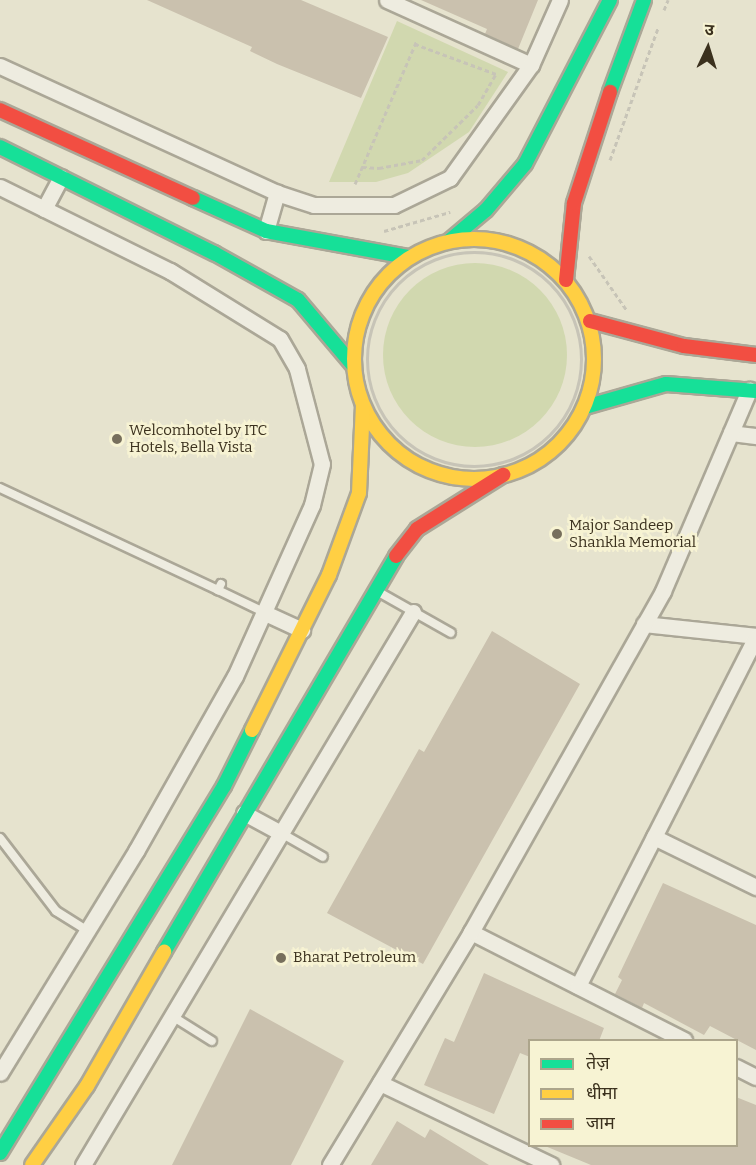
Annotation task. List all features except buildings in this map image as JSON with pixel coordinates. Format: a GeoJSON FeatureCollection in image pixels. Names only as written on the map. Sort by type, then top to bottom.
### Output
{"type":"FeatureCollection","features":[{"type":"Feature","properties":{"kind":"street"},"geometry":{"type":"LineString","coordinates":[[387,0],[407,4],[531,65]]}},
{"type":"Feature","properties":{"kind":"street"},"geometry":{"type":"LineString","coordinates":[[0,66],[277,193],[314,205],[394,205],[450,178],[531,65],[560,0]]}},
{"type":"Feature","properties":{"kind":"street"},"geometry":{"type":"LineString","coordinates":[[448,241],[486,210],[525,164],[610,0]]}},
{"type":"Feature","properties":{"kind":"street"},"geometry":{"type":"LineString","coordinates":[[566,280],[574,203],[595,133],[644,0]]}},
{"type":"Feature","properties":{"kind":"street"},"geometry":{"type":"LineString","coordinates":[[0,110],[266,231],[408,257]]}},
{"type":"Feature","properties":{"kind":"street"},"geometry":{"type":"LineString","coordinates":[[0,147],[214,253],[298,300],[353,365]]}},
{"type":"Feature","properties":{"kind":"street"},"geometry":{"type":"LineString","coordinates":[[44,209],[61,177]]}},
{"type":"Feature","properties":{"kind":"street"},"geometry":{"type":"LineString","coordinates":[[0,187],[227,304],[280,339],[297,369],[322,464],[312,505],[265,613],[229,686],[87,930],[0,1073]]}},
{"type":"Feature","properties":{"kind":"street"},"geometry":{"type":"LineString","coordinates":[[266,231],[277,193]]}},
{"type":"Feature","properties":{"kind":"street"},"geometry":{"type":"LineString","coordinates":[[0,1153],[224,786],[329,575],[359,493],[363,406],[353,365],[354,340],[362,312],[378,285],[408,257],[448,241],[473,238],[513,244],[530,251],[566,280],[590,321],[596,363],[585,407],[569,435],[540,460],[503,475],[417,529],[374,590],[87,1086],[32,1165]]}},
{"type":"Feature","properties":{"kind":"street"},"geometry":{"type":"LineString","coordinates":[[590,321],[684,346],[756,355]]}},
{"type":"Feature","properties":{"kind":"street"},"geometry":{"type":"LineString","coordinates":[[330,1165],[471,932],[663,591],[731,433],[753,390],[666,384],[585,407]]}},
{"type":"Feature","properties":{"kind":"street"},"geometry":{"type":"LineString","coordinates":[[363,406],[391,447],[430,471],[474,480],[503,475]]}},
{"type":"Feature","properties":{"kind":"street"},"geometry":{"type":"LineString","coordinates":[[731,433],[756,436]]}},
{"type":"Feature","properties":{"kind":"street"},"geometry":{"type":"LineString","coordinates":[[83,1165],[413,612]]}},
{"type":"Feature","properties":{"kind":"street"},"geometry":{"type":"LineString","coordinates":[[265,613],[302,630]]}},
{"type":"Feature","properties":{"kind":"street"},"geometry":{"type":"LineString","coordinates":[[578,986],[756,637],[644,624]]}},
{"type":"Feature","properties":{"kind":"street"},"geometry":{"type":"LineString","coordinates":[[244,813],[280,833]]}},
{"type":"Feature","properties":{"kind":"street"},"geometry":{"type":"LineString","coordinates":[[654,837],[756,887]]}},
{"type":"Feature","properties":{"kind":"street"},"geometry":{"type":"LineString","coordinates":[[471,932],[680,1039]]}},
{"type":"Feature","properties":{"kind":"street"},"geometry":{"type":"LineString","coordinates":[[738,1068],[756,1077]]}},
{"type":"Feature","properties":{"kind":"street"},"geometry":{"type":"LineString","coordinates":[[380,1083],[551,1165]]}},
{"type":"Feature","properties":{"kind":"lane"},"geometry":{"type":"LineString","coordinates":[[0,488],[220,587],[265,613]]}},
{"type":"Feature","properties":{"kind":"lane"},"geometry":{"type":"LineString","coordinates":[[374,590],[451,633]]}},
{"type":"Feature","properties":{"kind":"lane"},"geometry":{"type":"LineString","coordinates":[[280,833],[323,857]]}},
{"type":"Feature","properties":{"kind":"lane"},"geometry":{"type":"LineString","coordinates":[[0,838],[56,911],[87,930]]}},
{"type":"Feature","properties":{"kind":"lane"},"geometry":{"type":"LineString","coordinates":[[172,1016],[212,1041]]}},
{"type":"Feature","properties":{"kind":"path"},"geometry":{"type":"LineString","coordinates":[[608,165],[668,0]]}},
{"type":"Feature","properties":{"kind":"path"},"geometry":{"type":"LineString","coordinates":[[355,184],[362,167],[416,42],[496,74],[478,105],[422,160],[379,168],[362,167]]}},
{"type":"Feature","properties":{"kind":"path"},"geometry":{"type":"LineString","coordinates":[[587,246],[594,267],[630,311]]}},
{"type":"Feature","properties":{"kind":"path"},"geometry":{"type":"LineString","coordinates":[[478,251],[505,256],[530,266],[556,289],[575,318],[583,351],[579,386],[566,417],[543,443],[513,460],[479,466],[444,463],[413,448],[388,424],[374,401],[367,374],[367,348],[381,305],[404,277],[426,262],[451,253],[478,251]]}},
{"type":"Feature","properties":{"kind":"green space"},"geometry":{"type":"Polygon","coordinates":[[[397,21],[508,72],[469,132],[408,173],[376,182],[329,182],[397,21]]]}},
{"type":"Feature","properties":{"kind":"green space"},"geometry":{"type":"Polygon","coordinates":[[[475,263],[510,270],[526,278],[540,290],[552,304],[560,320],[567,355],[560,390],[552,406],[540,420],[526,432],[510,440],[475,447],[440,440],[424,432],[410,420],[398,406],[390,390],[383,355],[390,320],[398,304],[410,290],[424,278],[440,270],[475,263]]]}},
{"type":"Feature","properties":{"kind":"traffic: fast"},"geometry":{"type":"LineString","coordinates":[[449,241],[486,210],[525,164],[610,0]]}},
{"type":"Feature","properties":{"kind":"traffic: fast"},"geometry":{"type":"LineString","coordinates":[[610,92],[644,0]]}},
{"type":"Feature","properties":{"kind":"traffic: fast"},"geometry":{"type":"LineString","coordinates":[[0,147],[214,253],[298,300],[353,365]]}},
{"type":"Feature","properties":{"kind":"traffic: fast"},"geometry":{"type":"LineString","coordinates":[[193,198],[266,231],[408,257]]}},
{"type":"Feature","properties":{"kind":"traffic: fast"},"geometry":{"type":"LineString","coordinates":[[585,407],[666,384],[756,391]]}},
{"type":"Feature","properties":{"kind":"traffic: fast"},"geometry":{"type":"LineString","coordinates":[[164,952],[396,556]]}},
{"type":"Feature","properties":{"kind":"traffic: fast"},"geometry":{"type":"LineString","coordinates":[[0,1153],[224,786],[252,730]]}},
{"type":"Feature","properties":{"kind":"traffic: slow"},"geometry":{"type":"LineString","coordinates":[[462,239],[486,239],[509,244],[531,253],[559,274],[574,292],[585,313],[592,336],[594,359],[592,382],[585,405],[574,426],[559,444],[531,465],[509,474],[486,479],[462,479],[439,474],[417,465],[398,452],[381,435],[368,416],[359,394],[354,371],[354,347],[359,324],[368,302],[381,283],[398,266],[417,253],[439,244],[462,239]]}},
{"type":"Feature","properties":{"kind":"traffic: slow"},"geometry":{"type":"LineString","coordinates":[[252,730],[329,575],[359,493],[363,406]]}},
{"type":"Feature","properties":{"kind":"traffic: slow"},"geometry":{"type":"LineString","coordinates":[[32,1165],[87,1086],[164,952]]}},
{"type":"Feature","properties":{"kind":"traffic: jam"},"geometry":{"type":"LineString","coordinates":[[566,280],[574,203],[610,92]]}},
{"type":"Feature","properties":{"kind":"traffic: jam"},"geometry":{"type":"LineString","coordinates":[[0,110],[193,198]]}},
{"type":"Feature","properties":{"kind":"traffic: jam"},"geometry":{"type":"LineString","coordinates":[[590,321],[684,346],[756,355]]}},
{"type":"Feature","properties":{"kind":"traffic: jam"},"geometry":{"type":"LineString","coordinates":[[396,556],[417,529],[503,475]]}},
{"type":"Feature","properties":{"kind":"place","name":"Welcomhotel by ITC Hotels, Bella Vista"},"geometry":{"type":"Point","coordinates":[117,439]}},
{"type":"Feature","properties":{"kind":"place","name":"Major Sandeep Shankla Memorial"},"geometry":{"type":"Point","coordinates":[557,534]}},
{"type":"Feature","properties":{"kind":"place","name":"Bharat Petroleum"},"geometry":{"type":"Point","coordinates":[281,958]}}]}
